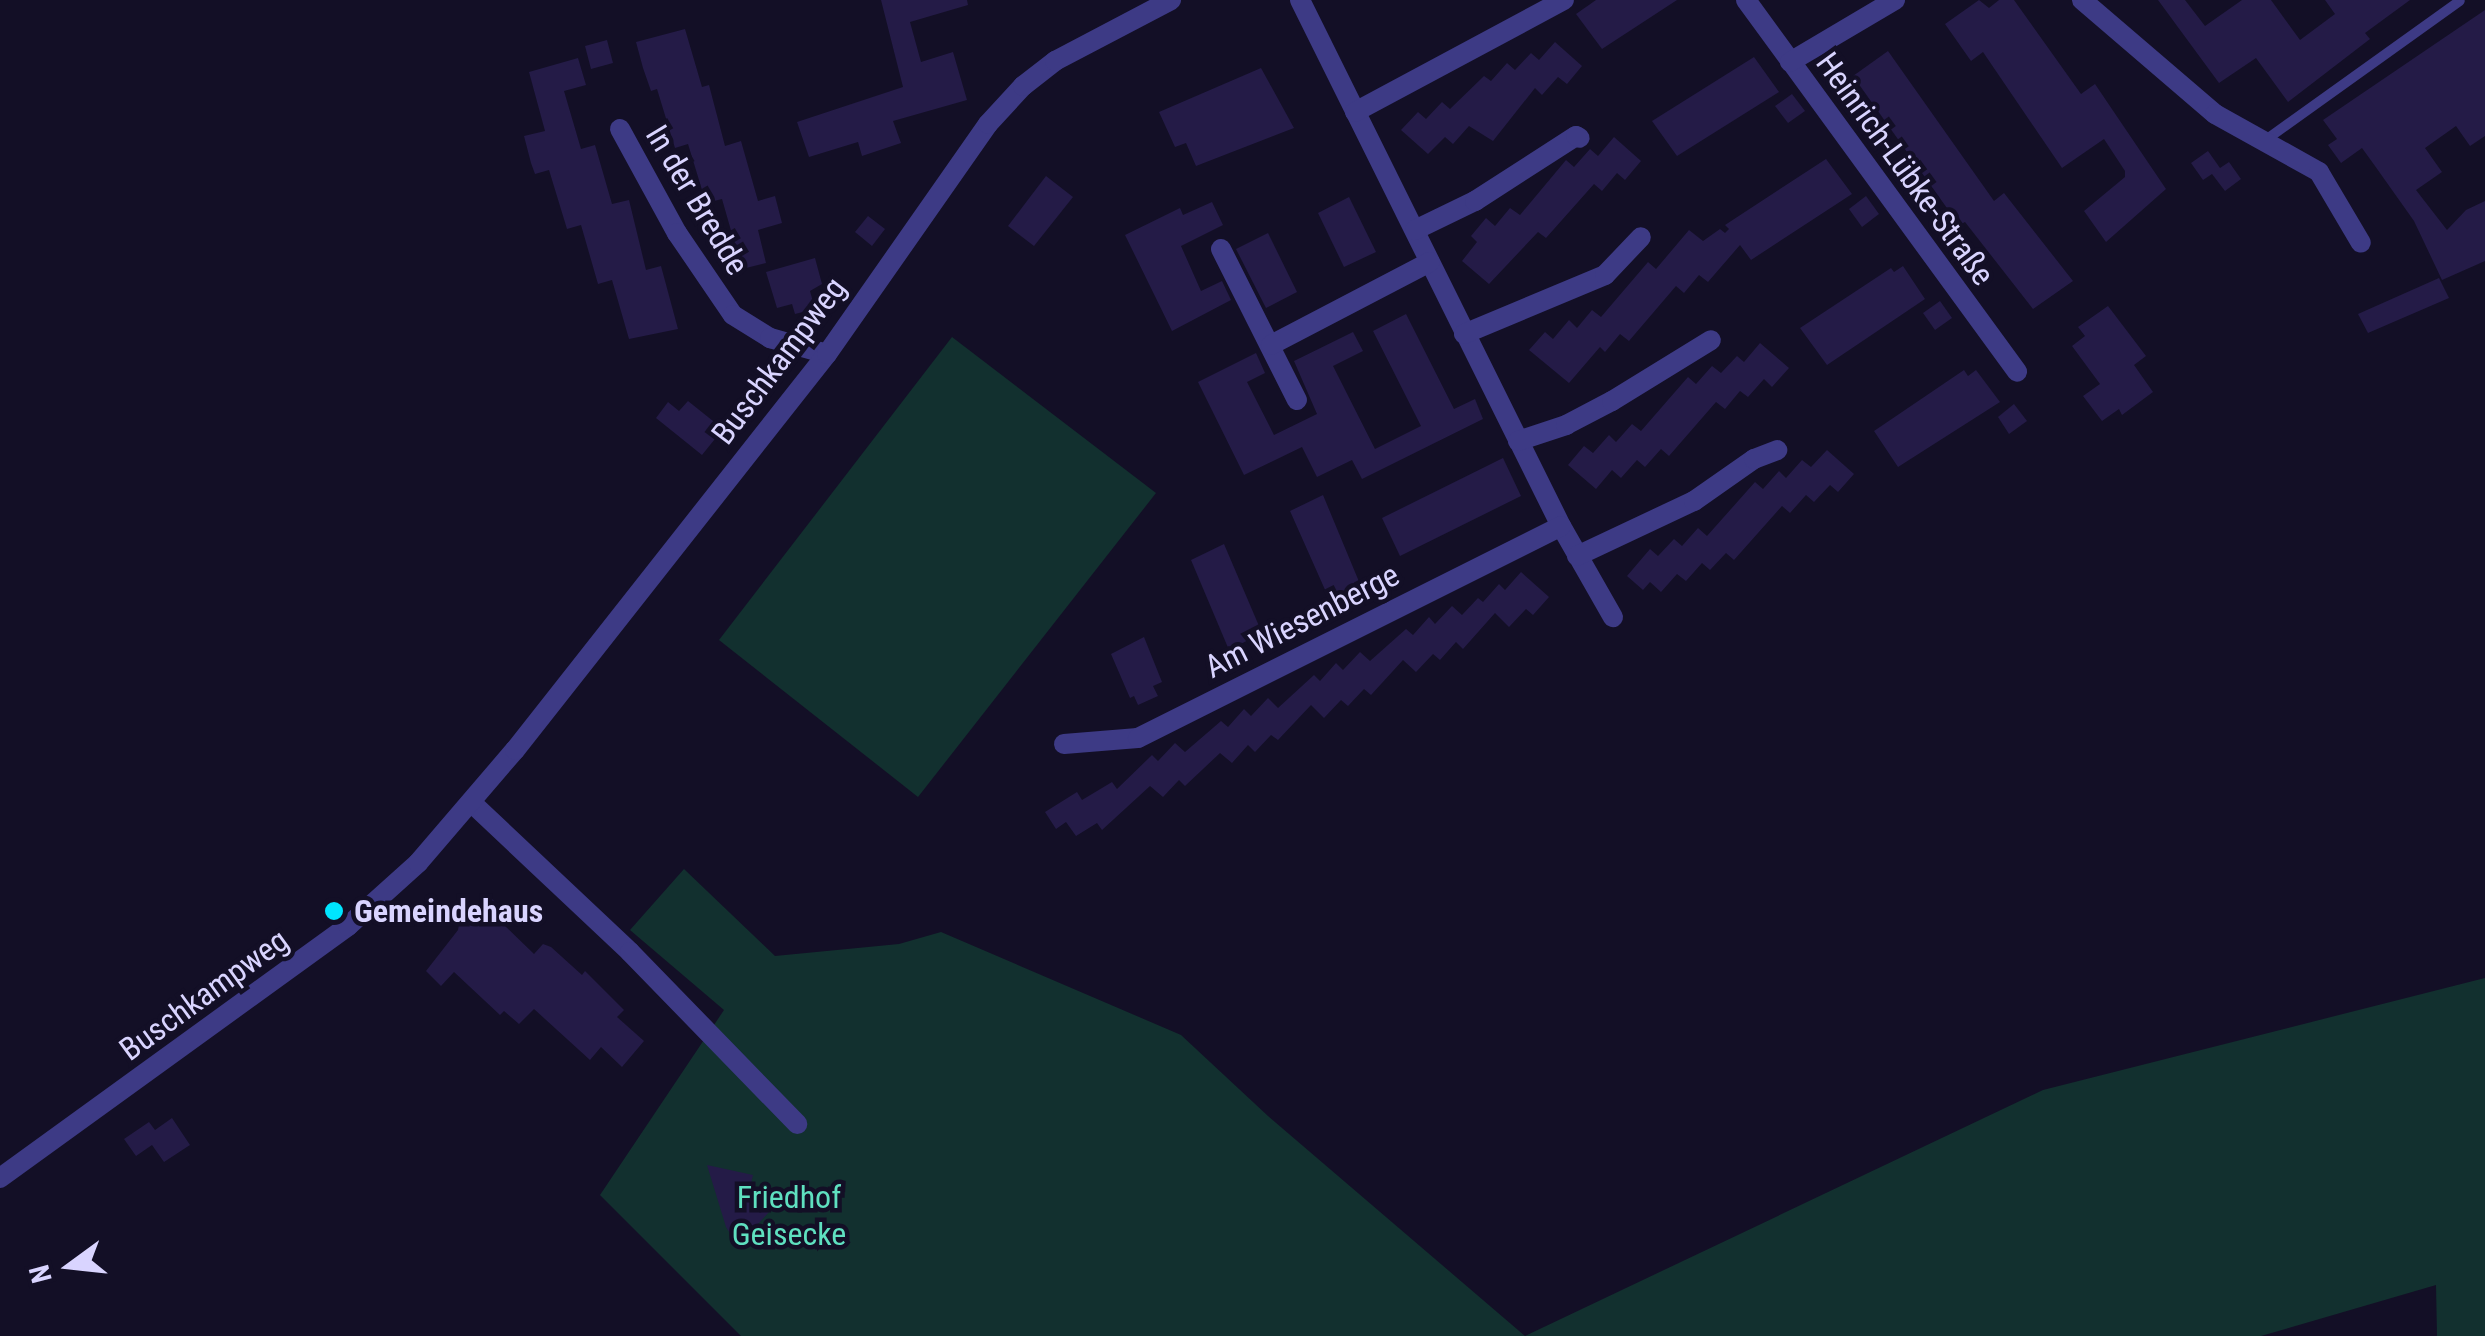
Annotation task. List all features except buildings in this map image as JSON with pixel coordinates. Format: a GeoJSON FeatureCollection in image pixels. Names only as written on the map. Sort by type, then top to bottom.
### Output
{"type":"FeatureCollection","features":[{"type":"Feature","properties":{"kind":"street","name":"Buschkampweg"},"geometry":{"type":"LineString","coordinates":[[0,1178],[348,926],[418,862],[472,803],[827,354],[964,155],[1023,86],[1095,37],[1171,0]]}},
{"type":"Feature","properties":{"kind":"street"},"geometry":{"type":"LineString","coordinates":[[1300,0],[1561,526],[1613,617]]}},
{"type":"Feature","properties":{"kind":"street","name":"Heinrich-Lübke-Straße"},"geometry":{"type":"LineString","coordinates":[[1746,0],[2017,372]]}},
{"type":"Feature","properties":{"kind":"street"},"geometry":{"type":"LineString","coordinates":[[1790,62],[1895,0]]}},
{"type":"Feature","properties":{"kind":"street"},"geometry":{"type":"LineString","coordinates":[[2082,0],[2215,114],[2267,139],[2319,172],[2361,242]]}},
{"type":"Feature","properties":{"kind":"street"},"geometry":{"type":"LineString","coordinates":[[1355,112],[1563,1]]}},
{"type":"Feature","properties":{"kind":"street","name":"In der Bredde"},"geometry":{"type":"LineString","coordinates":[[620,129],[677,233],[733,315],[770,338],[827,354]]}},
{"type":"Feature","properties":{"kind":"street"},"geometry":{"type":"LineString","coordinates":[[1415,230],[1475,201],[1576,136],[1580,138]]}},
{"type":"Feature","properties":{"kind":"street"},"geometry":{"type":"LineString","coordinates":[[1464,334],[1605,275],[1641,237]]}},
{"type":"Feature","properties":{"kind":"street"},"geometry":{"type":"LineString","coordinates":[[1221,248],[1297,400]]}},
{"type":"Feature","properties":{"kind":"street"},"geometry":{"type":"LineString","coordinates":[[1271,346],[1430,262]]}},
{"type":"Feature","properties":{"kind":"street"},"geometry":{"type":"LineString","coordinates":[[1518,441],[1566,425],[1612,401],[1711,340]]}},
{"type":"Feature","properties":{"kind":"street"},"geometry":{"type":"LineString","coordinates":[[1577,556],[1694,501],[1754,459],[1777,450]]}},
{"type":"Feature","properties":{"kind":"street","name":"Am Wiesenberge"},"geometry":{"type":"LineString","coordinates":[[1064,744],[1138,738],[1561,526]]}},
{"type":"Feature","properties":{"kind":"street"},"geometry":{"type":"LineString","coordinates":[[472,803],[630,952],[797,1124]]}},
{"type":"Feature","properties":{"kind":"lane"},"geometry":{"type":"LineString","coordinates":[[2267,139],[2460,1]]}},
{"type":"Feature","properties":{"kind":"green space"},"geometry":{"type":"Polygon","coordinates":[[[952,337],[1156,493],[918,797],[719,640],[952,337]]]}},
{"type":"Feature","properties":{"kind":"green space","name":"Friedhof Geisecke"},"geometry":{"type":"Polygon","coordinates":[[[684,869],[775,956],[899,944],[941,932],[1181,1035],[1268,1116],[1525,1336],[741,1336],[600,1195],[724,1010],[630,930],[684,869]]]}},
{"type":"Feature","properties":{"kind":"green space"},"geometry":{"type":"Polygon","coordinates":[[[2485,978],[2485,1336],[2437,1336],[2436,1285],[2261,1336],[1525,1336],[2043,1090],[2485,978]]]}},
{"type":"Feature","properties":{"kind":"place","name":"Gemeindehaus"},"geometry":{"type":"Point","coordinates":[334,911]}}]}
